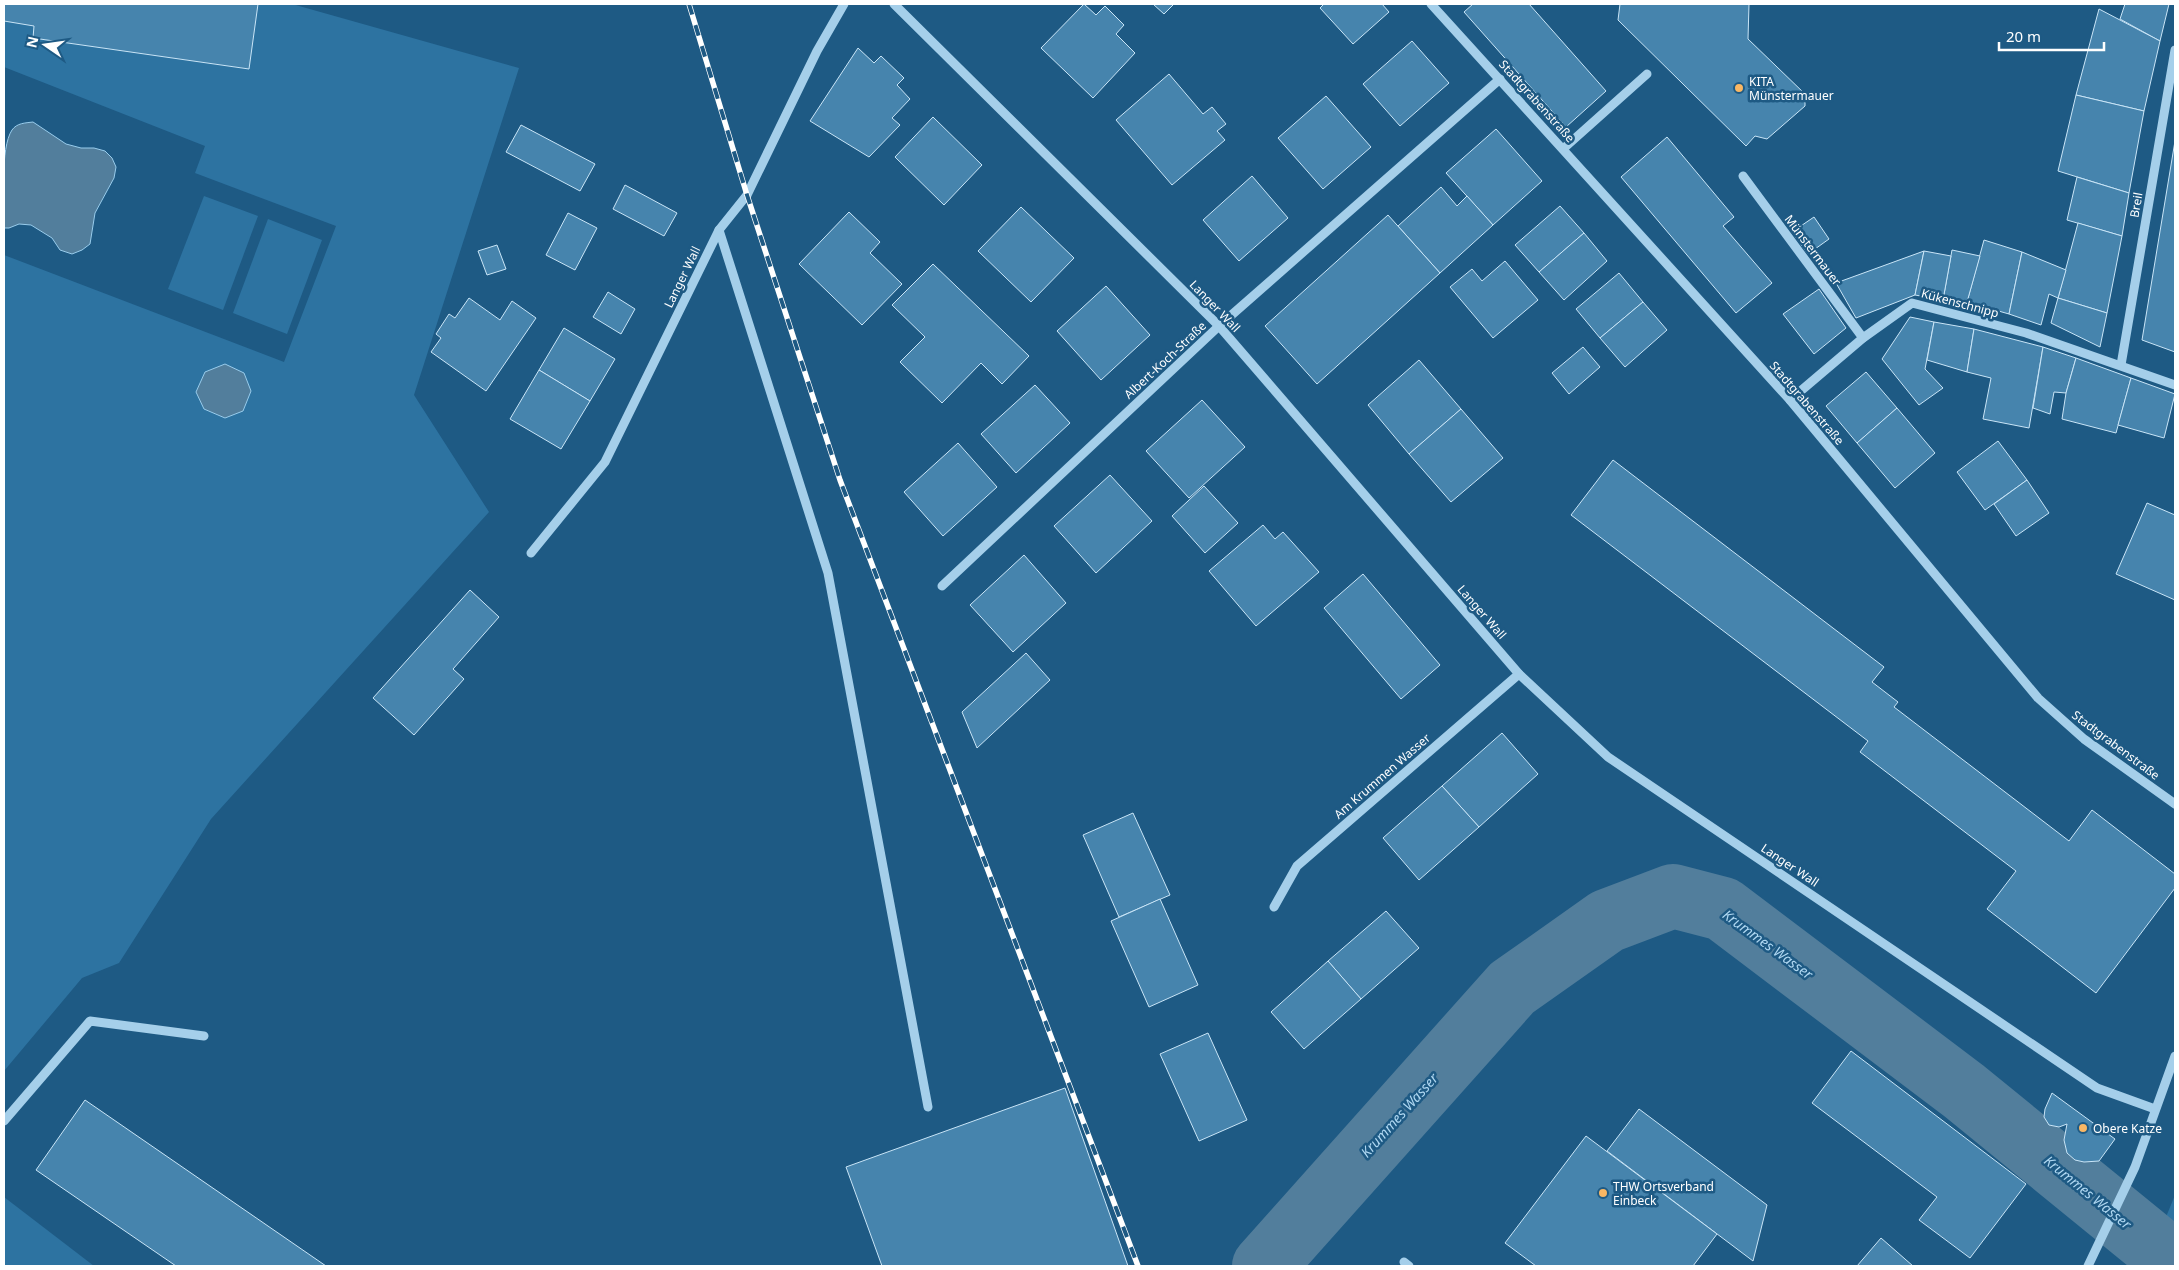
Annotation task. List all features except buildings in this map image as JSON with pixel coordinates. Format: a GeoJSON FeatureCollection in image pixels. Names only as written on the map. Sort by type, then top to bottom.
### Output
{"type":"FeatureCollection","features":[{"type":"Feature","properties":{"kind":"street","name":"Langer Wall"},"geometry":{"type":"LineString","coordinates":[[531,553],[605,462],[719,230],[747,195],[817,51],[844,4]]}},
{"type":"Feature","properties":{"kind":"street","name":"Langer Wall"},"geometry":{"type":"LineString","coordinates":[[894,4],[1219,326],[1519,674],[1608,757],[2097,1088],[2155,1109]]}},
{"type":"Feature","properties":{"kind":"street","name":"Stadtgrabenstraße"},"geometry":{"type":"LineString","coordinates":[[1431,4],[1790,400],[2038,698],[2084,740],[2175,804]]}},
{"type":"Feature","properties":{"kind":"street","name":"Breil"},"geometry":{"type":"LineString","coordinates":[[2122,365],[2175,50]]}},
{"type":"Feature","properties":{"kind":"street"},"geometry":{"type":"LineString","coordinates":[[1563,149],[1647,74]]}},
{"type":"Feature","properties":{"kind":"street","name":"Albert-Koch-Straße"},"geometry":{"type":"LineString","coordinates":[[942,586],[1219,326],[1500,80]]}},
{"type":"Feature","properties":{"kind":"street","name":"Münstermauer"},"geometry":{"type":"LineString","coordinates":[[1743,176],[1863,338]]}},
{"type":"Feature","properties":{"kind":"street"},"geometry":{"type":"LineString","coordinates":[[719,230],[828,573],[928,1107]]}},
{"type":"Feature","properties":{"kind":"street","name":"Kükenschnipp"},"geometry":{"type":"LineString","coordinates":[[1790,400],[1863,338],[1912,303],[2026,333],[2122,365]]}},
{"type":"Feature","properties":{"kind":"street"},"geometry":{"type":"LineString","coordinates":[[2122,365],[2175,384]]}},
{"type":"Feature","properties":{"kind":"street","name":"Am Krummen Wasser"},"geometry":{"type":"LineString","coordinates":[[1274,907],[1297,866],[1519,674]]}},
{"type":"Feature","properties":{"kind":"street"},"geometry":{"type":"LineString","coordinates":[[4,1121],[90,1021],[204,1036]]}},
{"type":"Feature","properties":{"kind":"street"},"geometry":{"type":"LineString","coordinates":[[2088,1266],[2134,1167],[2175,1056]]}},
{"type":"Feature","properties":{"kind":"shaded area"},"geometry":{"type":"Polygon","coordinates":[[[258,4],[292,4],[519,68],[414,395],[489,512],[211,819],[119,963],[82,978],[4,1071],[4,255],[284,362],[336,226],[195,173],[205,146],[4,67],[4,21],[34,26],[33,38],[248,69],[258,4]]]}},
{"type":"Feature","properties":{"kind":"shaded area"},"geometry":{"type":"Polygon","coordinates":[[[33,122],[66,144],[105,151],[112,158],[116,167],[114,178],[95,213],[90,244],[72,254],[60,250],[52,238],[31,225],[19,224],[4,228],[4,163],[8,138],[16,126],[33,122]]]}},
{"type":"Feature","properties":{"kind":"shaded area"},"geometry":{"type":"Polygon","coordinates":[[[204,196],[258,216],[223,310],[168,289],[204,196]]]}},
{"type":"Feature","properties":{"kind":"shaded area"},"geometry":{"type":"Polygon","coordinates":[[[268,219],[322,240],[287,334],[233,313],[268,219]]]}},
{"type":"Feature","properties":{"kind":"shaded area"},"geometry":{"type":"Polygon","coordinates":[[[225,364],[244,373],[251,391],[243,411],[225,418],[204,409],[196,392],[205,372],[225,364]]]}},
{"type":"Feature","properties":{"kind":"shaded area"},"geometry":{"type":"Polygon","coordinates":[[[2175,1195],[2175,1266],[2146,1266],[2175,1195]]]}},
{"type":"Feature","properties":{"kind":"shaded area"},"geometry":{"type":"Polygon","coordinates":[[[4,1197],[94,1266],[4,1266],[4,1197]]]}},
{"type":"Feature","properties":{"kind":"waterway","name":"Krummes Wasser"},"geometry":{"type":"LineString","coordinates":[[1264,1266],[1512,988],[1607,921],[1673,896],[1723,909],[1964,1091],[2175,1263]]}},
{"type":"Feature","properties":{"kind":"railway"},"geometry":{"type":"LineString","coordinates":[[689,4],[747,195],[840,480],[1138,1266]]}},
{"type":"Feature","properties":{"kind":"place","name":"KITA Münstermauer"},"geometry":{"type":"Point","coordinates":[1739,88]}},
{"type":"Feature","properties":{"kind":"place","name":"Obere Katze"},"geometry":{"type":"Point","coordinates":[2083,1128]}},
{"type":"Feature","properties":{"kind":"place","name":"THW Ortsverband Einbeck"},"geometry":{"type":"Point","coordinates":[1603,1193]}}]}
